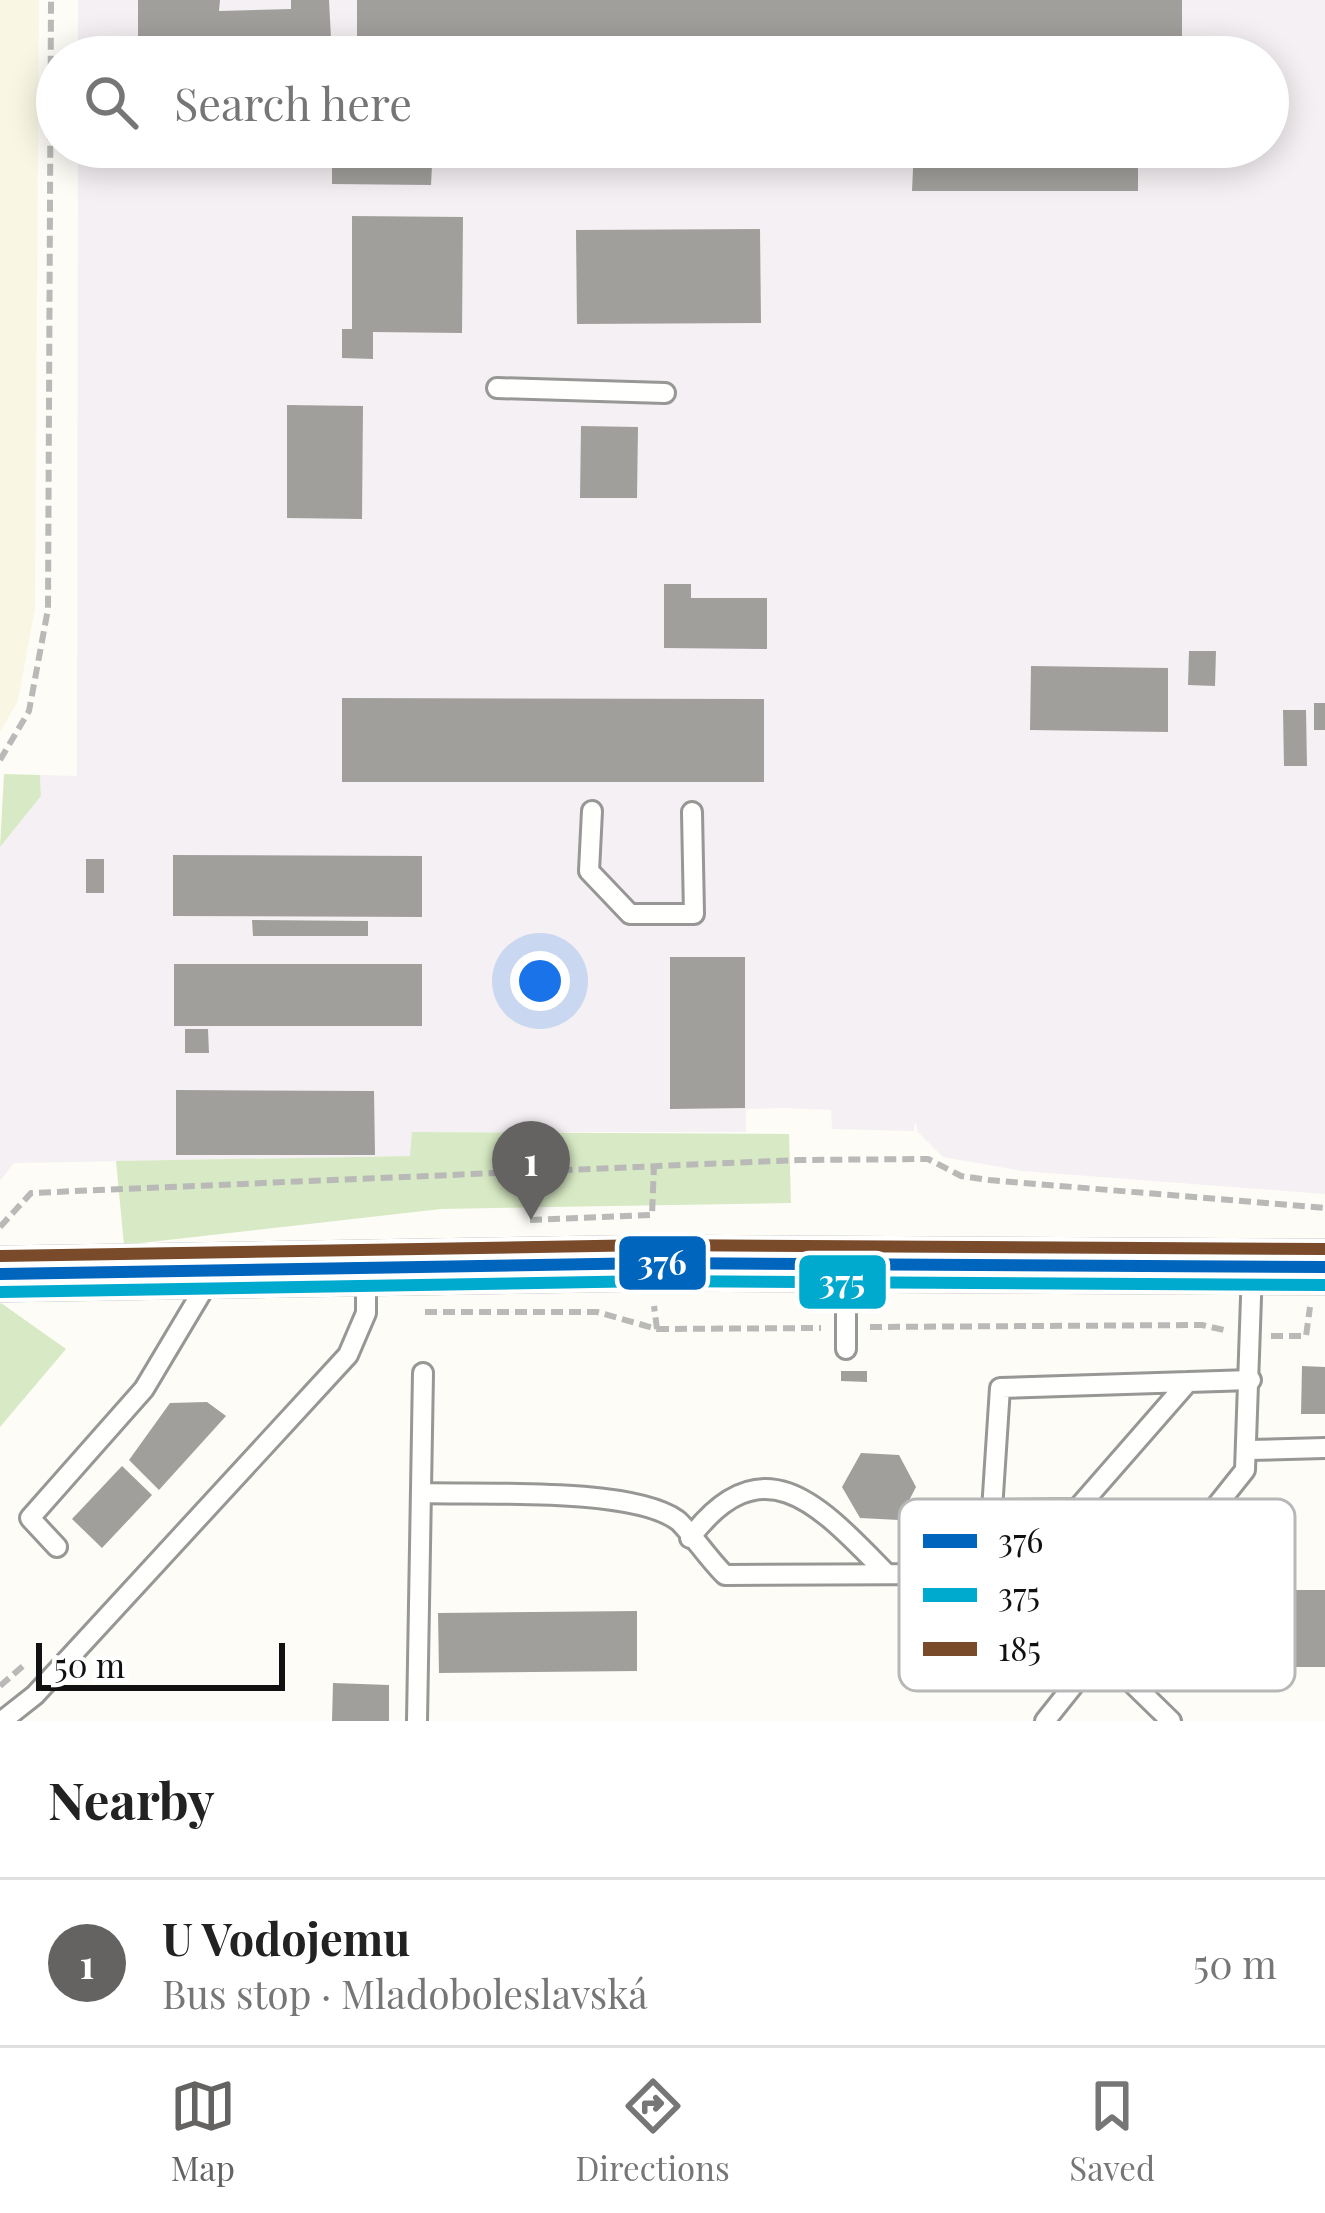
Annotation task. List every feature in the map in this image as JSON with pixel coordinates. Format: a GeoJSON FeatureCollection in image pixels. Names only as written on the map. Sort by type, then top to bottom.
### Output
{"type":"FeatureCollection","features":[{"type":"Feature","properties":{"kind":"main road"},"geometry":{"type":"LineString","coordinates":[[0,1274],[845,1263],[1252,1267],[1318,1282]]}},
{"type":"Feature","properties":{"kind":"lane"},"geometry":{"type":"LineString","coordinates":[[497,388],[665,393]]}},
{"type":"Feature","properties":{"kind":"lane"},"geometry":{"type":"LineString","coordinates":[[592,811],[589,871],[631,914],[694,914],[692,812]]}},
{"type":"Feature","properties":{"kind":"lane"},"geometry":{"type":"LineString","coordinates":[[845,1263],[846,1349]]}},
{"type":"Feature","properties":{"kind":"lane"},"geometry":{"type":"LineString","coordinates":[[2,1721],[35,1695],[348,1355],[366,1313],[366,1266]]}},
{"type":"Feature","properties":{"kind":"lane"},"geometry":{"type":"LineString","coordinates":[[1226,1499],[1249,1450],[1252,1267]]}},
{"type":"Feature","properties":{"kind":"lane"},"geometry":{"type":"LineString","coordinates":[[57,1547],[30,1518],[144,1389],[214,1271]]}},
{"type":"Feature","properties":{"kind":"lane"},"geometry":{"type":"LineString","coordinates":[[417,1721],[424,1373]]}},
{"type":"Feature","properties":{"kind":"lane"},"geometry":{"type":"LineString","coordinates":[[993,1499],[1000,1388],[1250,1380]]}},
{"type":"Feature","properties":{"kind":"lane"},"geometry":{"type":"LineString","coordinates":[[1084,1499],[1188,1382]]}},
{"type":"Feature","properties":{"kind":"lane"},"geometry":{"type":"LineString","coordinates":[[1249,1450],[1325,1448]]}},
{"type":"Feature","properties":{"kind":"lane"},"geometry":{"type":"LineString","coordinates":[[690,1538],[715,1505],[741,1490],[776,1486],[814,1506],[887,1574]]}},
{"type":"Feature","properties":{"kind":"lane"},"geometry":{"type":"LineString","coordinates":[[421,1493],[624,1501],[678,1520],[725,1575],[899,1574]]}},
{"type":"Feature","properties":{"kind":"lane"},"geometry":{"type":"LineString","coordinates":[[1045,1721],[1069,1691]]}},
{"type":"Feature","properties":{"kind":"lane"},"geometry":{"type":"LineString","coordinates":[[1140,1691],[1171,1721]]}},
{"type":"Feature","properties":{"kind":"path"},"geometry":{"type":"LineString","coordinates":[[50,0],[50,36]]}},
{"type":"Feature","properties":{"kind":"path"},"geometry":{"type":"LineString","coordinates":[[0,760],[29,711],[48,609],[49,168]]}},
{"type":"Feature","properties":{"kind":"path"},"geometry":{"type":"LineString","coordinates":[[0,1227],[32,1193],[928,1159],[961,1176],[989,1180],[1325,1208]]}},
{"type":"Feature","properties":{"kind":"path"},"geometry":{"type":"LineString","coordinates":[[509,1220],[652,1215],[654,1166]]}},
{"type":"Feature","properties":{"kind":"path"},"geometry":{"type":"LineString","coordinates":[[405,1312],[597,1312],[657,1329],[1202,1325],[1251,1336],[1306,1336],[1318,1282]]}},
{"type":"Feature","properties":{"kind":"path"},"geometry":{"type":"LineString","coordinates":[[653,1297],[657,1329]]}},
{"type":"Feature","properties":{"kind":"shaded area"},"geometry":{"type":"Polygon","coordinates":[[[0,0],[39,0],[35,608],[18,701],[0,732],[0,0]]]}},
{"type":"Feature","properties":{"kind":"shaded area"},"geometry":{"type":"Polygon","coordinates":[[[78,0],[1325,0],[1325,1194],[1022,1171],[943,1157],[918,1132],[915,1121],[914,1131],[832,1129],[831,1110],[785,1108],[746,1109],[746,1132],[413,1132],[411,1156],[14,1163],[0,1181],[0,847],[41,796],[40,775],[77,776],[78,168],[1289,168],[1289,36],[78,36],[78,0]]]}},
{"type":"Feature","properties":{"kind":"green space"},"geometry":{"type":"Polygon","coordinates":[[[4,774],[40,775],[41,796],[0,847],[4,774]]]}},
{"type":"Feature","properties":{"kind":"green space"},"geometry":{"type":"Polygon","coordinates":[[[412,1132],[789,1134],[791,1203],[441,1209],[124,1245],[116,1161],[410,1156],[412,1132]]]}},
{"type":"Feature","properties":{"kind":"green space"},"geometry":{"type":"Polygon","coordinates":[[[0,1304],[66,1349],[0,1427],[0,1304]]]}},
{"type":"Feature","properties":{"kind":"building"},"geometry":{"type":"Polygon","coordinates":[[[138,0],[220,0],[219,11],[291,9],[291,0],[329,0],[331,36],[138,36],[138,0]]]}},
{"type":"Feature","properties":{"kind":"building"},"geometry":{"type":"Polygon","coordinates":[[[357,0],[1182,0],[1182,36],[357,36],[357,0]]]}},
{"type":"Feature","properties":{"kind":"building"},"geometry":{"type":"Polygon","coordinates":[[[332,168],[432,168],[431,185],[332,184],[332,168]]]}},
{"type":"Feature","properties":{"kind":"building"},"geometry":{"type":"Polygon","coordinates":[[[913,168],[1138,168],[1138,191],[912,191],[913,168]]]}},
{"type":"Feature","properties":{"kind":"building"},"geometry":{"type":"Polygon","coordinates":[[[352,216],[463,217],[462,333],[373,332],[373,359],[342,358],[342,329],[352,329],[352,216]]]}},
{"type":"Feature","properties":{"kind":"building"},"geometry":{"type":"Polygon","coordinates":[[[760,229],[761,323],[577,324],[576,230],[760,229]]]}},
{"type":"Feature","properties":{"kind":"building"},"geometry":{"type":"Polygon","coordinates":[[[287,405],[363,406],[362,519],[287,518],[287,405]]]}},
{"type":"Feature","properties":{"kind":"building"},"geometry":{"type":"Polygon","coordinates":[[[581,426],[638,427],[637,498],[580,498],[581,426]]]}},
{"type":"Feature","properties":{"kind":"building"},"geometry":{"type":"Polygon","coordinates":[[[664,584],[691,584],[691,598],[767,598],[767,649],[664,648],[664,584]]]}},
{"type":"Feature","properties":{"kind":"building"},"geometry":{"type":"Polygon","coordinates":[[[1189,651],[1216,651],[1215,686],[1188,685],[1189,651]]]}},
{"type":"Feature","properties":{"kind":"building"},"geometry":{"type":"Polygon","coordinates":[[[1031,666],[1168,668],[1168,732],[1030,730],[1031,666]]]}},
{"type":"Feature","properties":{"kind":"building"},"geometry":{"type":"Polygon","coordinates":[[[342,698],[764,699],[764,782],[342,782],[342,698]]]}},
{"type":"Feature","properties":{"kind":"building"},"geometry":{"type":"Polygon","coordinates":[[[1314,703],[1325,703],[1325,730],[1314,730],[1314,703]]]}},
{"type":"Feature","properties":{"kind":"building"},"geometry":{"type":"Polygon","coordinates":[[[1283,710],[1306,710],[1307,766],[1284,766],[1283,710]]]}},
{"type":"Feature","properties":{"kind":"building"},"geometry":{"type":"Polygon","coordinates":[[[173,855],[422,856],[422,917],[173,916],[173,855]]]}},
{"type":"Feature","properties":{"kind":"building"},"geometry":{"type":"Polygon","coordinates":[[[86,859],[104,859],[104,893],[86,893],[86,859]]]}},
{"type":"Feature","properties":{"kind":"building"},"geometry":{"type":"Polygon","coordinates":[[[252,920],[368,921],[368,936],[253,936],[252,920]]]}},
{"type":"Feature","properties":{"kind":"building"},"geometry":{"type":"Polygon","coordinates":[[[670,957],[745,957],[745,1108],[670,1109],[670,957]]]}},
{"type":"Feature","properties":{"kind":"building"},"geometry":{"type":"Polygon","coordinates":[[[174,964],[422,964],[422,1026],[174,1026],[174,964]]]}},
{"type":"Feature","properties":{"kind":"building"},"geometry":{"type":"Polygon","coordinates":[[[185,1029],[208,1029],[209,1053],[185,1053],[185,1029]]]}},
{"type":"Feature","properties":{"kind":"building"},"geometry":{"type":"Polygon","coordinates":[[[176,1090],[374,1091],[375,1155],[176,1155],[176,1090]]]}},
{"type":"Feature","properties":{"kind":"building"},"geometry":{"type":"Polygon","coordinates":[[[1302,1366],[1325,1367],[1325,1414],[1301,1414],[1302,1366]]]}},
{"type":"Feature","properties":{"kind":"building"},"geometry":{"type":"Polygon","coordinates":[[[841,1371],[867,1371],[867,1382],[841,1381],[841,1371]]]}},
{"type":"Feature","properties":{"kind":"building"},"geometry":{"type":"Polygon","coordinates":[[[207,1402],[226,1416],[159,1490],[129,1460],[170,1403],[207,1402]]]}},
{"type":"Feature","properties":{"kind":"building"},"geometry":{"type":"Polygon","coordinates":[[[861,1453],[899,1455],[916,1487],[910,1499],[899,1499],[899,1520],[860,1518],[842,1487],[861,1453]]]}},
{"type":"Feature","properties":{"kind":"building"},"geometry":{"type":"Polygon","coordinates":[[[122,1466],[152,1495],[102,1548],[72,1519],[122,1466]]]}},
{"type":"Feature","properties":{"kind":"building"},"geometry":{"type":"Polygon","coordinates":[[[1295,1590],[1325,1590],[1325,1667],[1295,1667],[1295,1590]]]}},
{"type":"Feature","properties":{"kind":"building"},"geometry":{"type":"Polygon","coordinates":[[[637,1611],[637,1671],[439,1673],[438,1613],[637,1611]]]}},
{"type":"Feature","properties":{"kind":"building"},"geometry":{"type":"Polygon","coordinates":[[[333,1683],[389,1685],[389,1721],[332,1721],[333,1683]]]}},
{"type":"Feature","properties":{"kind":"transit line","name":"185"},"geometry":{"type":"LineString","coordinates":[[0,1256],[653,1245],[1325,1249]]}},
{"type":"Feature","properties":{"kind":"transit line","name":"376"},"geometry":{"type":"LineString","coordinates":[[0,1274],[653,1263],[1325,1267]]}},
{"type":"Feature","properties":{"kind":"transit line","name":"375"},"geometry":{"type":"LineString","coordinates":[[0,1292],[653,1281],[1325,1285]]}},
{"type":"Feature","properties":{"kind":"place","name":"U Vodojemu"},"geometry":{"type":"Point","coordinates":[531,1220]}}]}
